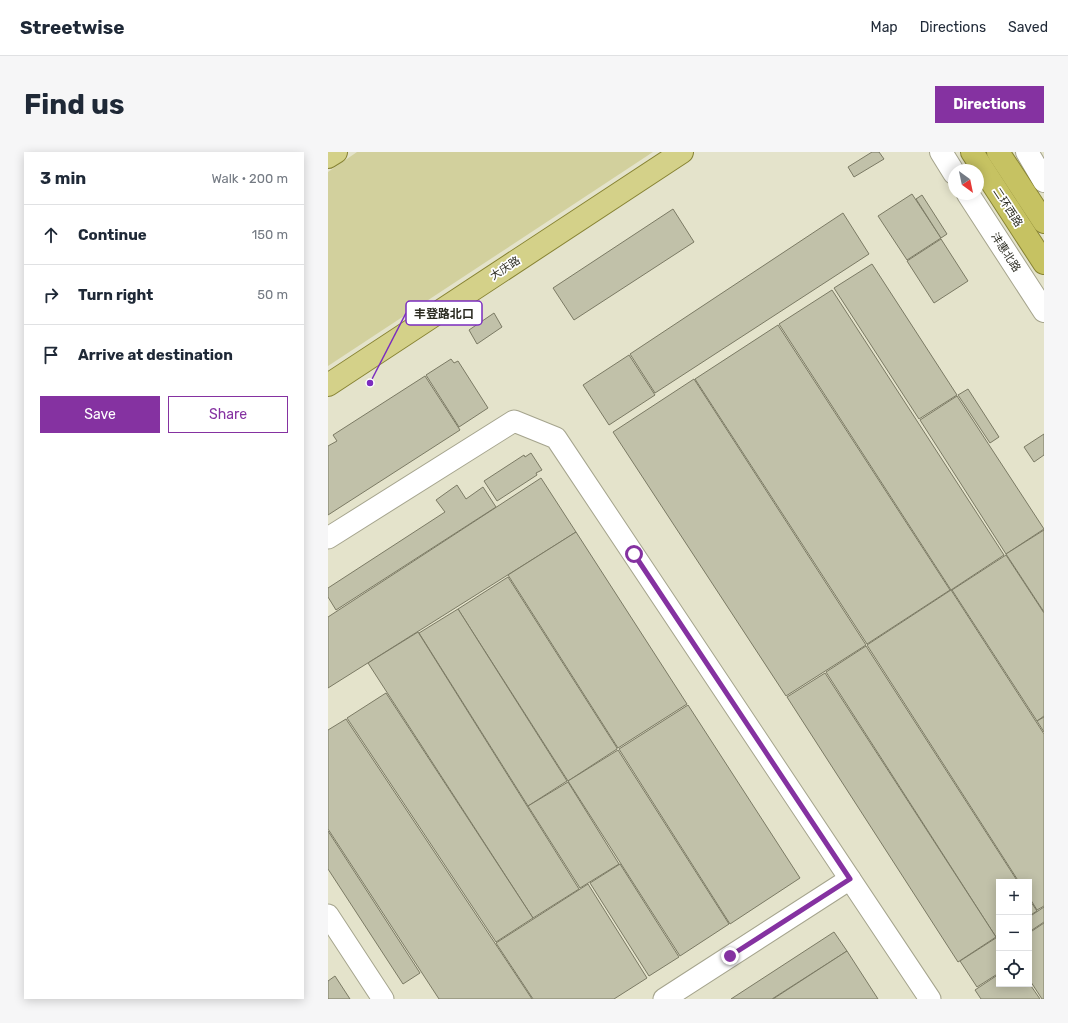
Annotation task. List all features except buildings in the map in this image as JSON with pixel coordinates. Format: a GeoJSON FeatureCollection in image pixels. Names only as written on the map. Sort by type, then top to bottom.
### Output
{"type":"FeatureCollection","features":[{"type":"Feature","properties":{"kind":"highway","name":"二环西路"},"geometry":{"type":"LineString","coordinates":[[972,152],[1044,263]]}},
{"type":"Feature","properties":{"kind":"highway","name":"二环西路"},"geometry":{"type":"LineString","coordinates":[[998,152],[1044,222]]}},
{"type":"Feature","properties":{"kind":"main road"},"geometry":{"type":"LineString","coordinates":[[328,157],[336,152]]}},
{"type":"Feature","properties":{"kind":"main road","name":"大庆路"},"geometry":{"type":"LineString","coordinates":[[328,385],[682,152]]}},
{"type":"Feature","properties":{"kind":"main road"},"geometry":{"type":"LineString","coordinates":[[941,152],[949,164]]}},
{"type":"Feature","properties":{"kind":"main road"},"geometry":{"type":"LineString","coordinates":[[1027,152],[1044,181]]}},
{"type":"Feature","properties":{"kind":"main road","name":"沣惠北路"},"geometry":{"type":"LineString","coordinates":[[972,200],[1044,311]]}},
{"type":"Feature","properties":{"kind":"street"},"geometry":{"type":"LineString","coordinates":[[328,538],[514,421],[556,438],[930,999]]}},
{"type":"Feature","properties":{"kind":"street"},"geometry":{"type":"LineString","coordinates":[[664,999],[850,879]]}},
{"type":"Feature","properties":{"kind":"street"},"geometry":{"type":"LineString","coordinates":[[328,915],[383,999]]}},
{"type":"Feature","properties":{"kind":"shaded area"},"geometry":{"type":"Polygon","coordinates":[[[357,152],[653,152],[328,366],[328,172],[357,152]]]}},
{"type":"Feature","properties":{"kind":"place","name":"丰登路北口"},"geometry":{"type":"Point","coordinates":[370,383]}},
{"type":"Feature","properties":{"kind":"route"},"geometry":{"type":"LineString","coordinates":[[634,554],[850,879],[730,956]]}}]}
